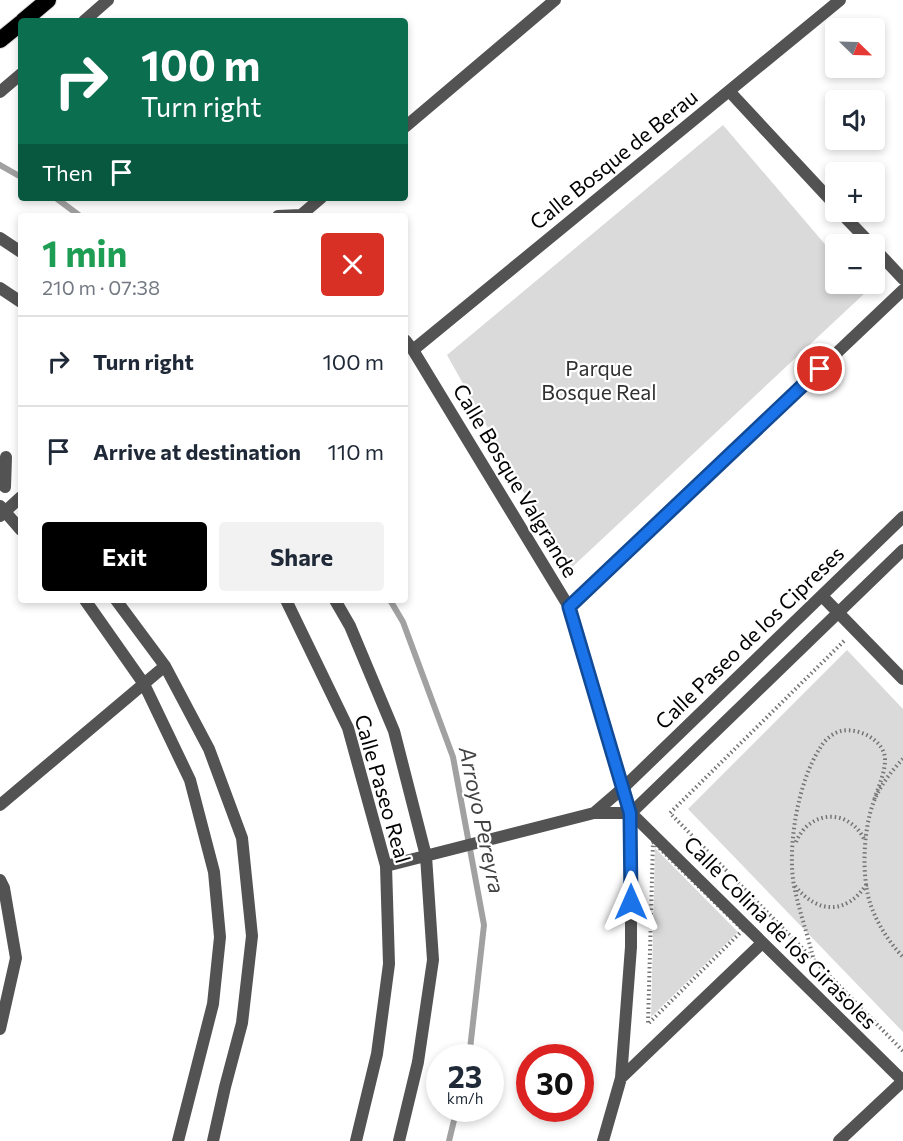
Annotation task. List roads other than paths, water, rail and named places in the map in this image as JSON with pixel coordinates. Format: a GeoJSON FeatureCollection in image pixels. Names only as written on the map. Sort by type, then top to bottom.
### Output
{"type":"FeatureCollection","features":[{"type":"Feature","properties":{"kind":"highway"},"geometry":{"type":"LineString","coordinates":[[27,18],[48,0]]}},
{"type":"Feature","properties":{"kind":"highway"},"geometry":{"type":"LineString","coordinates":[[0,40],[18,25]]}},
{"type":"Feature","properties":{"kind":"street"},"geometry":{"type":"LineString","coordinates":[[87,18],[108,0]]}},
{"type":"Feature","properties":{"kind":"street"},"geometry":{"type":"LineString","coordinates":[[408,124],[555,0]]}},
{"type":"Feature","properties":{"kind":"street","name":"Calle Bosque de Berau"},"geometry":{"type":"LineString","coordinates":[[409,345],[840,0]]}},
{"type":"Feature","properties":{"kind":"street"},"geometry":{"type":"LineString","coordinates":[[0,92],[18,77]]}},
{"type":"Feature","properties":{"kind":"street"},"geometry":{"type":"LineString","coordinates":[[729,91],[825,194]]}},
{"type":"Feature","properties":{"kind":"street"},"geometry":{"type":"LineString","coordinates":[[303,213],[317,201]]}},
{"type":"Feature","properties":{"kind":"street"},"geometry":{"type":"LineString","coordinates":[[850,222],[861,234]]}},
{"type":"Feature","properties":{"kind":"street"},"geometry":{"type":"LineString","coordinates":[[0,238],[18,250]]}},
{"type":"Feature","properties":{"kind":"street"},"geometry":{"type":"LineString","coordinates":[[885,260],[903,279]]}},
{"type":"Feature","properties":{"kind":"street"},"geometry":{"type":"LineString","coordinates":[[0,288],[18,300]]}},
{"type":"Feature","properties":{"kind":"street"},"geometry":{"type":"LineString","coordinates":[[569,607],[903,290]]}},
{"type":"Feature","properties":{"kind":"street","name":"Calle Bosque Valgrande"},"geometry":{"type":"LineString","coordinates":[[409,345],[569,607],[630,813],[631,947],[621,1078],[603,1141]]}},
{"type":"Feature","properties":{"kind":"street"},"geometry":{"type":"LineString","coordinates":[[6,457],[3,488],[18,491]]}},
{"type":"Feature","properties":{"kind":"street"},"geometry":{"type":"LineString","coordinates":[[18,499],[2,511],[18,527]]}},
{"type":"Feature","properties":{"kind":"street","name":"Calle Paseo de los Cipreses"},"geometry":{"type":"LineString","coordinates":[[594,813],[623,788],[903,517]]}},
{"type":"Feature","properties":{"kind":"street","name":"Calle Paseo de los Cipreses"},"geometry":{"type":"LineString","coordinates":[[630,813],[903,550]]}},
{"type":"Feature","properties":{"kind":"street"},"geometry":{"type":"LineString","coordinates":[[822,596],[903,679]]}},
{"type":"Feature","properties":{"kind":"street"},"geometry":{"type":"LineString","coordinates":[[87,603],[144,684],[190,780],[214,872],[220,938],[213,1004],[178,1141]]}},
{"type":"Feature","properties":{"kind":"street"},"geometry":{"type":"LineString","coordinates":[[118,603],[165,666],[209,749],[242,838],[252,936],[242,1023],[213,1141]]}},
{"type":"Feature","properties":{"kind":"street","name":"Calle Paseo Real"},"geometry":{"type":"LineString","coordinates":[[287,603],[348,728],[386,866],[389,964],[377,1054],[356,1141]]}},
{"type":"Feature","properties":{"kind":"street","name":"Calle Paseo Real"},"geometry":{"type":"LineString","coordinates":[[337,603],[350,626],[394,731],[430,855],[433,960],[418,1062],[399,1141]]}},
{"type":"Feature","properties":{"kind":"street"},"geometry":{"type":"LineString","coordinates":[[0,805],[165,666]]}},
{"type":"Feature","properties":{"kind":"street"},"geometry":{"type":"LineString","coordinates":[[386,866],[594,813],[630,813]]}},
{"type":"Feature","properties":{"kind":"street","name":"Calle Colina de los Girasoles"},"geometry":{"type":"LineString","coordinates":[[630,813],[903,1081]]}},
{"type":"Feature","properties":{"kind":"street"},"geometry":{"type":"LineString","coordinates":[[0,880],[4,888],[16,958],[0,1029]]}},
{"type":"Feature","properties":{"kind":"street"},"geometry":{"type":"LineString","coordinates":[[621,1078],[762,943]]}},
{"type":"Feature","properties":{"kind":"street"},"geometry":{"type":"LineString","coordinates":[[839,1141],[903,1081]]}},
{"type":"Feature","properties":{"kind":"waterway","name":"Arroyo Pereyra"},"geometry":{"type":"LineString","coordinates":[[0,165],[18,175]]}},
{"type":"Feature","properties":{"kind":"waterway","name":"Arroyo Pereyra"},"geometry":{"type":"LineString","coordinates":[[60,201],[76,213]]}},
{"type":"Feature","properties":{"kind":"waterway","name":"Arroyo Pereyra"},"geometry":{"type":"LineString","coordinates":[[392,603],[403,622],[453,757],[484,925],[471,1044]]}},
{"type":"Feature","properties":{"kind":"waterway","name":"Arroyo Pereyra"},"geometry":{"type":"LineString","coordinates":[[449,1141],[454,1122]]}},
{"type":"Feature","properties":{"kind":"park label","name":"Parque Bosque Real"},"geometry":{"type":"Point","coordinates":[599,381]}}]}
